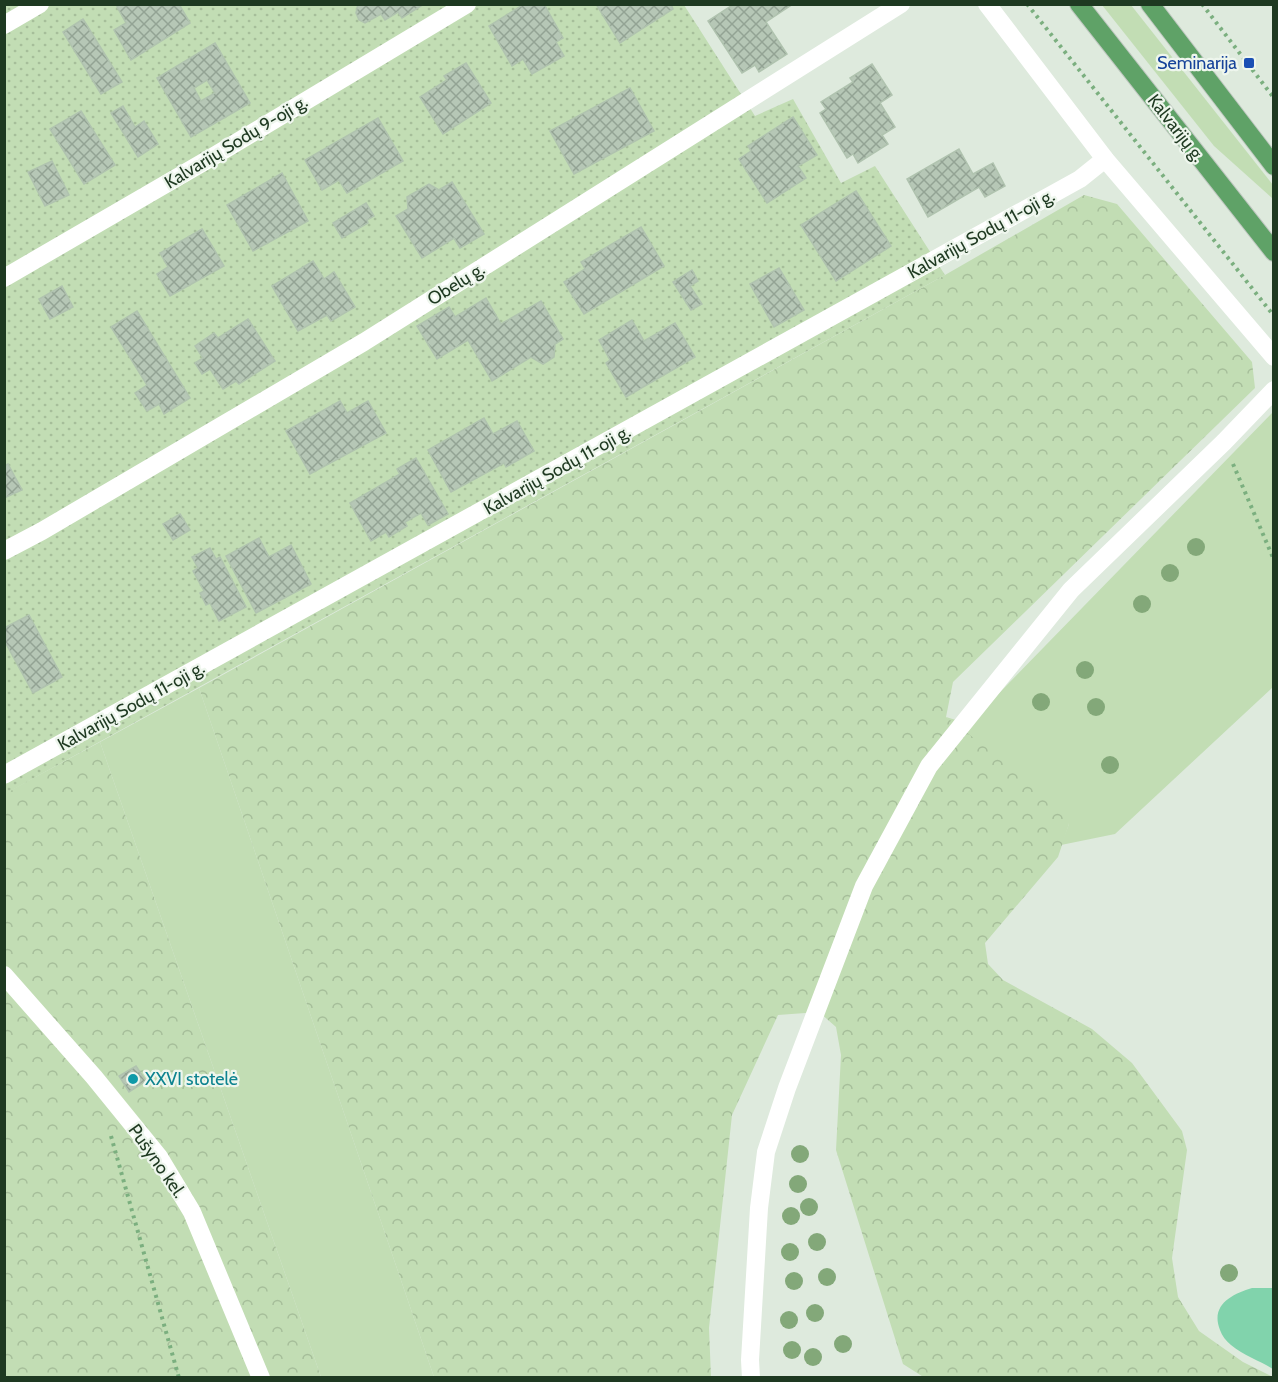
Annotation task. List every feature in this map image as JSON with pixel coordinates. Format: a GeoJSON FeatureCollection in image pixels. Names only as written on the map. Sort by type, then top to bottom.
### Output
{"type":"FeatureCollection","features":[{"type":"Feature","properties":{"kind":"main road","name":"Kalvarijų g."},"geometry":{"type":"LineString","coordinates":[[1079,4],[1274,252]]}},
{"type":"Feature","properties":{"kind":"main road"},"geometry":{"type":"LineString","coordinates":[[1150,4],[1274,166]]}},
{"type":"Feature","properties":{"kind":"street"},"geometry":{"type":"LineString","coordinates":[[4,25],[40,4]]}},
{"type":"Feature","properties":{"kind":"street","name":"Kalvarijų Sodų 9-oji g."},"geometry":{"type":"LineString","coordinates":[[4,278],[214,156],[467,4]]}},
{"type":"Feature","properties":{"kind":"street","name":"Obelų g."},"geometry":{"type":"LineString","coordinates":[[4,551],[364,342],[901,4]]}},
{"type":"Feature","properties":{"kind":"street"},"geometry":{"type":"LineString","coordinates":[[987,4],[1105,159],[1274,357]]}},
{"type":"Feature","properties":{"kind":"street","name":"Kalvarijų Sodų 11-oji g."},"geometry":{"type":"LineString","coordinates":[[4,775],[1048,197],[1080,179],[1105,159]]}},
{"type":"Feature","properties":{"kind":"street"},"geometry":{"type":"LineString","coordinates":[[751,1377],[750,1360],[759,1208],[766,1152],[787,1088],[864,886],[929,765],[1063,599],[1274,390]]}},
{"type":"Feature","properties":{"kind":"street","name":"Pušyno kel."},"geometry":{"type":"LineString","coordinates":[[4,975],[94,1077],[159,1157],[192,1212],[261,1377]]}},
{"type":"Feature","properties":{"kind":"path"},"geometry":{"type":"LineString","coordinates":[[1027,4],[1274,316]]}},
{"type":"Feature","properties":{"kind":"path"},"geometry":{"type":"LineString","coordinates":[[1202,4],[1273,95]]}},
{"type":"Feature","properties":{"kind":"path"},"geometry":{"type":"LineString","coordinates":[[1224,442],[1274,560]]}},
{"type":"Feature","properties":{"kind":"path"},"geometry":{"type":"LineString","coordinates":[[109,1130],[178,1377]]}},
{"type":"Feature","properties":{"kind":"green space"},"geometry":{"type":"Polygon","coordinates":[[[5,5],[684,5],[755,116],[793,99],[841,183],[875,166],[945,275],[5,794],[5,5]]]}},
{"type":"Feature","properties":{"kind":"green space"},"geometry":{"type":"Polygon","coordinates":[[[1102,5],[1131,5],[1273,185],[1273,199],[1214,146],[1102,5]]]}},
{"type":"Feature","properties":{"kind":"green space"},"geometry":{"type":"Polygon","coordinates":[[[1084,195],[1117,204],[1252,362],[1255,388],[953,682],[946,717],[1064,806],[1069,824],[1058,857],[985,943],[988,964],[1003,980],[1092,1029],[1132,1063],[1182,1131],[1187,1150],[1172,1258],[1178,1297],[1199,1331],[1243,1362],[1273,1377],[925,1378],[903,1364],[836,1150],[841,1055],[836,1027],[819,1012],[778,1015],[732,1115],[709,1328],[711,1377],[434,1377],[199,688],[945,275],[1084,195]]]}},
{"type":"Feature","properties":{"kind":"green space"},"geometry":{"type":"Polygon","coordinates":[[[1273,412],[1273,687],[1115,834],[1061,845],[1069,824],[946,717],[969,724],[1273,412]]]}},
{"type":"Feature","properties":{"kind":"green space"},"geometry":{"type":"Polygon","coordinates":[[[199,688],[434,1377],[321,1377],[100,742],[199,688]]]}},
{"type":"Feature","properties":{"kind":"green space"},"geometry":{"type":"Polygon","coordinates":[[[100,742],[321,1377],[5,1377],[4,794],[100,742]]]}},
{"type":"Feature","properties":{"kind":"shaded area"},"geometry":{"type":"Polygon","coordinates":[[[1252,1288],[1273,1288],[1273,1369],[1241,1352],[1224,1338],[1220,1330],[1218,1314],[1220,1307],[1230,1297],[1252,1288]]]}},
{"type":"Feature","properties":{"kind":"building"},"geometry":{"type":"Polygon","coordinates":[[[120,4],[179,4],[190,23],[131,60],[114,30],[126,23],[117,7],[120,4]]]}},
{"type":"Feature","properties":{"kind":"building"},"geometry":{"type":"Polygon","coordinates":[[[358,4],[424,4],[402,18],[398,12],[385,20],[381,14],[365,23],[359,20],[356,13],[358,4]]]}},
{"type":"Feature","properties":{"kind":"building"},"geometry":{"type":"Polygon","coordinates":[[[524,4],[544,4],[563,38],[556,42],[564,56],[532,74],[523,59],[512,66],[489,26],[524,4]]]}},
{"type":"Feature","properties":{"kind":"building"},"geometry":{"type":"Polygon","coordinates":[[[596,4],[671,4],[673,9],[620,43],[596,4]]]}},
{"type":"Feature","properties":{"kind":"building"},"geometry":{"type":"Polygon","coordinates":[[[734,4],[793,4],[766,22],[787,54],[759,72],[755,65],[742,73],[708,21],[734,4]]]}},
{"type":"Feature","properties":{"kind":"building"},"geometry":{"type":"Polygon","coordinates":[[[83,19],[122,82],[101,94],[63,32],[83,19]]]}},
{"type":"Feature","properties":{"kind":"building"},"geometry":{"type":"Polygon","coordinates":[[[215,43],[250,103],[191,137],[157,78],[215,43]],[[207,80],[194,88],[201,101],[215,93],[207,80]]]}},
{"type":"Feature","properties":{"kind":"building"},"geometry":{"type":"Polygon","coordinates":[[[466,63],[491,103],[443,134],[420,97],[447,80],[444,76],[466,63]]]}},
{"type":"Feature","properties":{"kind":"building"},"geometry":{"type":"Polygon","coordinates":[[[872,64],[892,95],[880,103],[895,127],[882,135],[888,144],[858,163],[853,154],[847,158],[820,113],[826,109],[821,102],[853,82],[850,78],[872,64]]]}},
{"type":"Feature","properties":{"kind":"building"},"geometry":{"type":"Polygon","coordinates":[[[630,88],[654,131],[574,174],[550,131],[630,88]]]}},
{"type":"Feature","properties":{"kind":"building"},"geometry":{"type":"Polygon","coordinates":[[[123,106],[135,127],[144,121],[158,144],[138,157],[111,113],[123,106]]]}},
{"type":"Feature","properties":{"kind":"building"},"geometry":{"type":"Polygon","coordinates":[[[81,111],[115,165],[84,184],[50,129],[81,111]]]}},
{"type":"Feature","properties":{"kind":"building"},"geometry":{"type":"Polygon","coordinates":[[[793,117],[817,155],[798,166],[806,178],[767,203],[739,159],[751,151],[748,146],[793,117]]]}},
{"type":"Feature","properties":{"kind":"building"},"geometry":{"type":"Polygon","coordinates":[[[378,118],[403,161],[347,193],[339,180],[322,190],[305,160],[378,118]]]}},
{"type":"Feature","properties":{"kind":"building"},"geometry":{"type":"Polygon","coordinates":[[[959,149],[973,174],[993,163],[1005,186],[985,197],[979,187],[928,217],[907,179],[959,149]]]}},
{"type":"Feature","properties":{"kind":"building"},"geometry":{"type":"Polygon","coordinates":[[[52,161],[69,195],[45,206],[28,172],[52,161]]]}},
{"type":"Feature","properties":{"kind":"building"},"geometry":{"type":"Polygon","coordinates":[[[282,173],[308,221],[253,251],[227,205],[282,173]]]}},
{"type":"Feature","properties":{"kind":"building"},"geometry":{"type":"Polygon","coordinates":[[[452,182],[484,234],[460,248],[454,238],[422,258],[396,216],[408,209],[407,197],[429,184],[439,190],[452,182]]]}},
{"type":"Feature","properties":{"kind":"building"},"geometry":{"type":"Polygon","coordinates":[[[856,191],[891,246],[836,281],[801,225],[856,191]]]}},
{"type":"Feature","properties":{"kind":"building"},"geometry":{"type":"Polygon","coordinates":[[[366,203],[374,216],[367,220],[368,223],[342,238],[333,223],[366,203]]]}},
{"type":"Feature","properties":{"kind":"building"},"geometry":{"type":"Polygon","coordinates":[[[641,227],[664,266],[584,314],[564,282],[585,269],[581,262],[641,227]]]}},
{"type":"Feature","properties":{"kind":"building"},"geometry":{"type":"Polygon","coordinates":[[[202,229],[224,266],[170,296],[157,274],[168,267],[160,253],[202,229]]]}},
{"type":"Feature","properties":{"kind":"building"},"geometry":{"type":"Polygon","coordinates":[[[313,261],[324,279],[334,272],[355,307],[331,321],[327,315],[298,331],[272,286],[313,261]]]}},
{"type":"Feature","properties":{"kind":"building"},"geometry":{"type":"Polygon","coordinates":[[[779,268],[804,310],[774,327],[750,284],[779,268]]]}},
{"type":"Feature","properties":{"kind":"building"},"geometry":{"type":"Polygon","coordinates":[[[692,270],[698,281],[690,286],[702,304],[691,310],[673,282],[692,270]]]}},
{"type":"Feature","properties":{"kind":"building"},"geometry":{"type":"Polygon","coordinates":[[[62,286],[73,307],[50,319],[39,299],[62,286]]]}},
{"type":"Feature","properties":{"kind":"building"},"geometry":{"type":"Polygon","coordinates":[[[486,298],[501,324],[541,301],[563,339],[555,344],[554,357],[543,364],[531,357],[492,381],[468,340],[437,359],[417,326],[449,307],[455,317],[486,298]]]}},
{"type":"Feature","properties":{"kind":"building"},"geometry":{"type":"Polygon","coordinates":[[[137,311],[190,398],[164,414],[159,404],[147,411],[135,393],[147,385],[111,327],[137,311]]]}},
{"type":"Feature","properties":{"kind":"building"},"geometry":{"type":"Polygon","coordinates":[[[248,319],[275,361],[239,384],[236,381],[223,389],[210,369],[202,374],[195,363],[203,358],[195,346],[214,333],[218,338],[248,319]]]}},
{"type":"Feature","properties":{"kind":"building"},"geometry":{"type":"Polygon","coordinates":[[[632,320],[644,341],[675,323],[695,357],[626,397],[606,363],[610,360],[599,340],[632,320]]]}},
{"type":"Feature","properties":{"kind":"building"},"geometry":{"type":"Polygon","coordinates":[[[340,401],[347,413],[368,401],[386,433],[310,474],[286,431],[340,401]]]}},
{"type":"Feature","properties":{"kind":"building"},"geometry":{"type":"Polygon","coordinates":[[[484,418],[493,434],[517,421],[534,451],[506,467],[504,463],[451,492],[428,450],[484,418]]]}},
{"type":"Feature","properties":{"kind":"building"},"geometry":{"type":"Polygon","coordinates":[[[416,458],[448,514],[428,525],[421,513],[405,522],[407,526],[389,537],[386,532],[371,541],[350,503],[400,474],[397,469],[416,458]]]}},
{"type":"Feature","properties":{"kind":"building"},"geometry":{"type":"Polygon","coordinates":[[[8,464],[22,490],[4,498],[4,466],[8,464]]]}},
{"type":"Feature","properties":{"kind":"building"},"geometry":{"type":"Polygon","coordinates":[[[180,514],[190,530],[173,540],[163,524],[180,514]]]}},
{"type":"Feature","properties":{"kind":"building"},"geometry":{"type":"Polygon","coordinates":[[[259,538],[269,557],[291,545],[311,584],[256,613],[226,556],[259,538]]]}},
{"type":"Feature","properties":{"kind":"building"},"geometry":{"type":"Polygon","coordinates":[[[210,548],[216,559],[220,557],[246,607],[219,621],[210,603],[206,605],[200,593],[204,591],[193,571],[198,568],[192,557],[210,548]]]}},
{"type":"Feature","properties":{"kind":"building"},"geometry":{"type":"Polygon","coordinates":[[[29,615],[62,677],[33,693],[4,640],[4,628],[29,615]]]}},
{"type":"Feature","properties":{"kind":"building","name":"XXVI stotelė"},"geometry":{"type":"Polygon","coordinates":[[[136,1066],[146,1081],[129,1092],[119,1076],[136,1066]]]}},
{"type":"Feature","properties":{"kind":"place","name":"Seminarija"},"geometry":{"type":"Point","coordinates":[1249,63]}},
{"type":"Feature","properties":{"kind":"place","name":"XXVI stotelė"},"geometry":{"type":"Point","coordinates":[133,1079]}}]}
